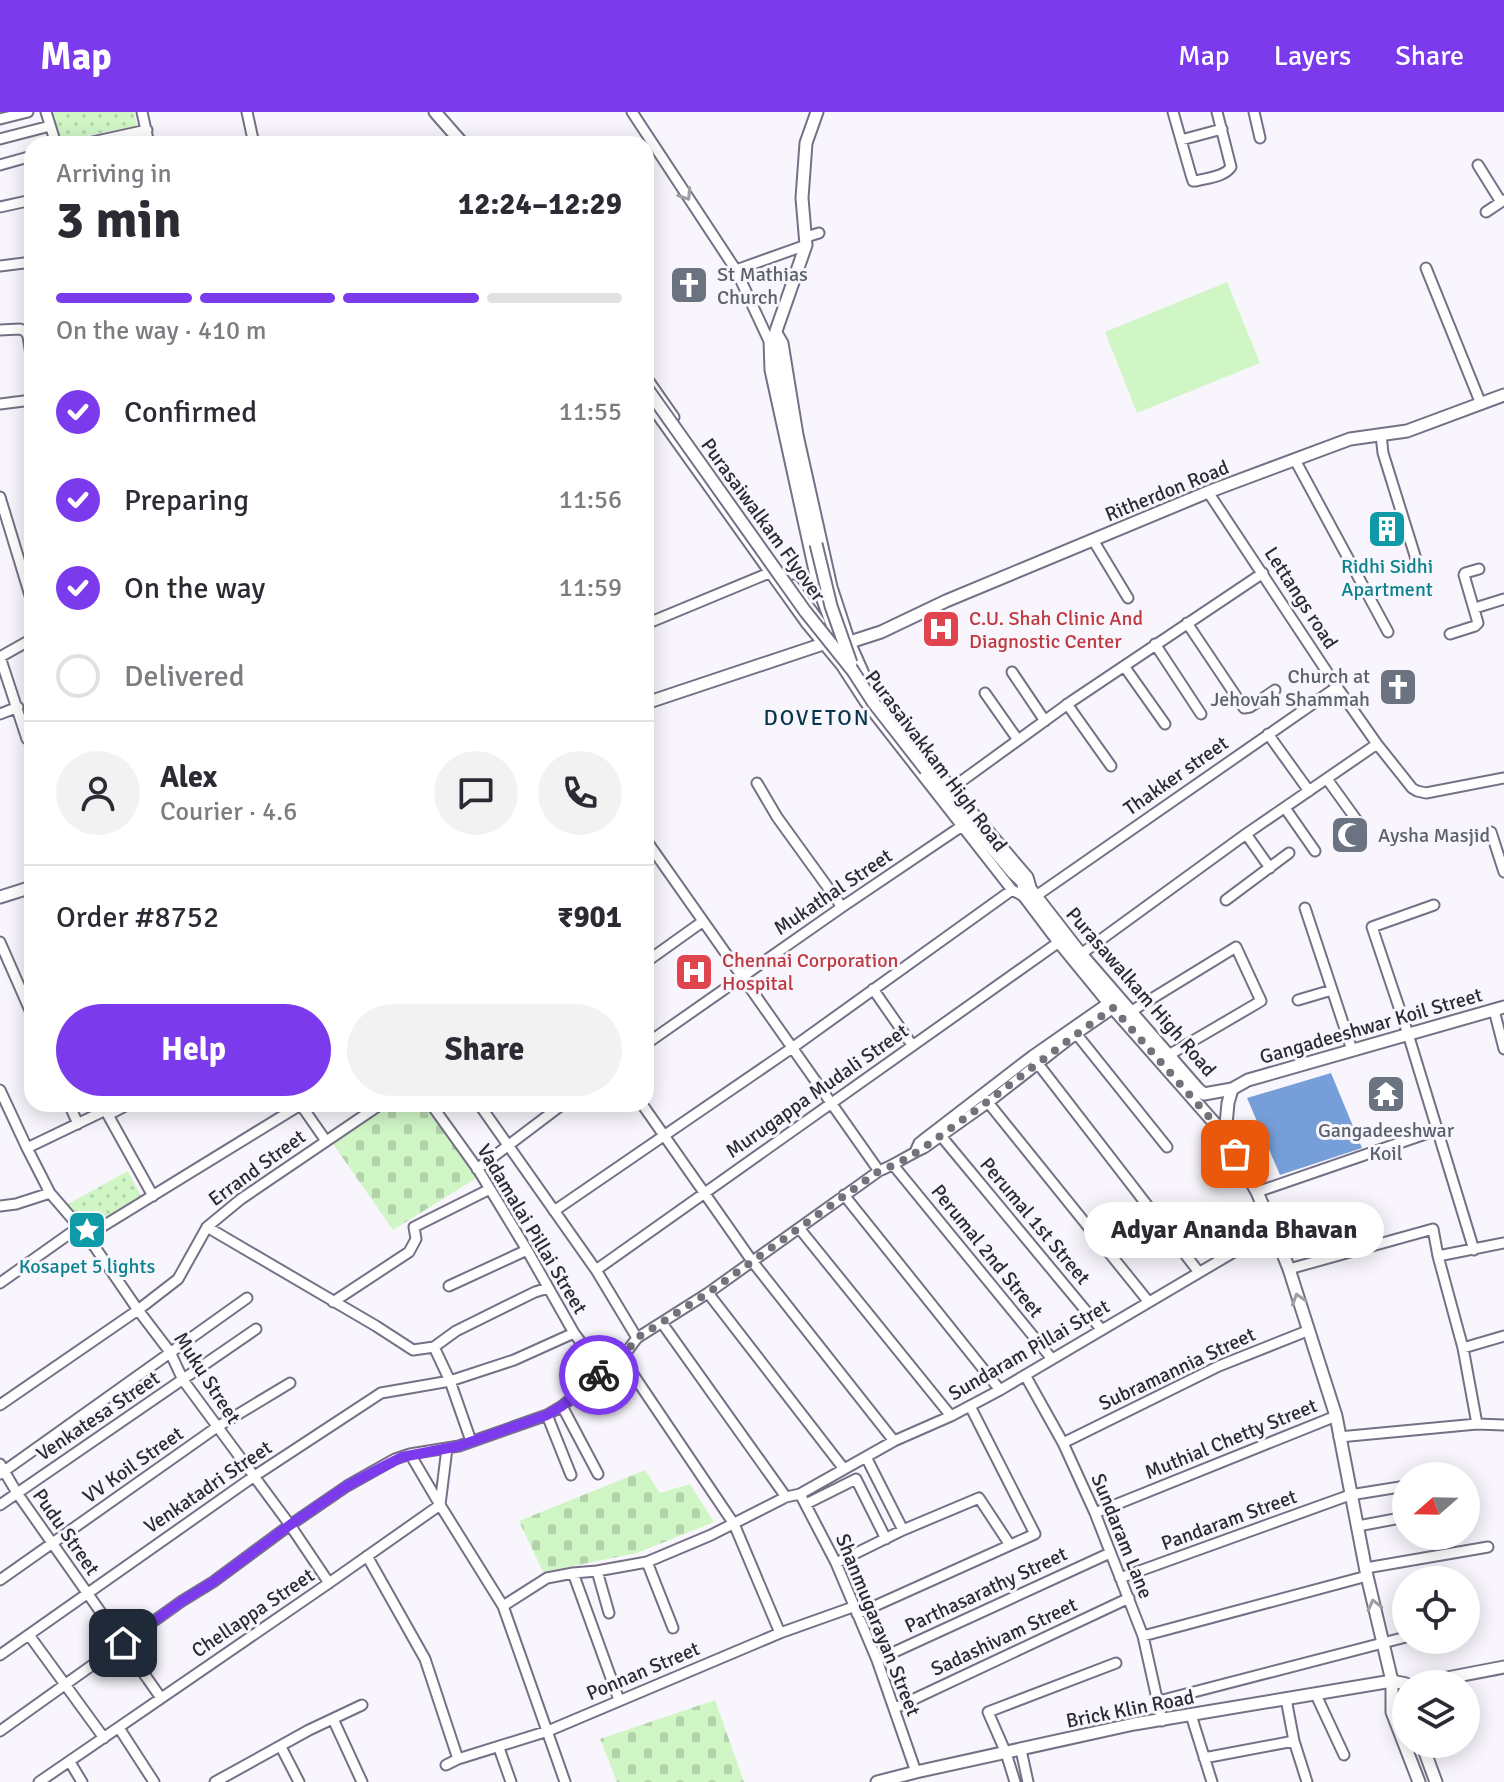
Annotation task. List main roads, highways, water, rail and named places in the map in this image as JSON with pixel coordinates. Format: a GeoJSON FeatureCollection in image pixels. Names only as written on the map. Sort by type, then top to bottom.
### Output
{"type":"FeatureCollection","features":[{"type":"Feature","properties":{"kind":"main road"},"geometry":{"type":"LineString","coordinates":[[435,112],[456,136]]}},
{"type":"Feature","properties":{"kind":"main road","name":"Purasaiwalkam Flyover"},"geometry":{"type":"LineString","coordinates":[[817,112],[806,143],[809,213],[806,241],[773,336],[795,453],[824,577],[853,671]]}},
{"type":"Feature","properties":{"kind":"main road","name":"Ritherdon Road"},"geometry":{"type":"LineString","coordinates":[[654,700],[836,642],[881,632],[946,601],[1208,492],[1350,439],[1407,431],[1504,395]]}},
{"type":"Feature","properties":{"kind":"main road","name":"Purasaiwalkam Flyover"},"geometry":{"type":"LineString","coordinates":[[654,398],[873,702],[1026,891]]}},
{"type":"Feature","properties":{"kind":"main road"},"geometry":{"type":"LineString","coordinates":[[0,897],[24,890]]}},
{"type":"Feature","properties":{"kind":"main road","name":"Purasawalkam High Road"},"geometry":{"type":"LineString","coordinates":[[1026,891],[1059,942],[1225,1135],[1257,1192],[1289,1269],[1336,1416],[1366,1572],[1392,1681]]}},
{"type":"Feature","properties":{"kind":"main road","name":"Purasawalkam High Road"},"geometry":{"type":"LineString","coordinates":[[1026,891],[1081,954],[1114,1004],[1130,1012],[1198,1089],[1204,1094],[1232,1089],[1248,1080]]}},
{"type":"Feature","properties":{"kind":"main road","name":"Gangadeeshwar Koil Street"},"geometry":{"type":"LineString","coordinates":[[1248,1080],[1499,1008]]}},
{"type":"Feature","properties":{"kind":"main road","name":"Purasawalkam High Road"},"geometry":{"type":"LineString","coordinates":[[1225,1135],[1232,1089]]}},
{"type":"Feature","properties":{"kind":"main road"},"geometry":{"type":"LineString","coordinates":[[1480,1672],[1504,1667]]}},
{"type":"Feature","properties":{"kind":"main road","name":"Brick Klin Road"},"geometry":{"type":"LineString","coordinates":[[877,1782],[1134,1724],[1392,1681]]}},
{"type":"Feature","properties":{"kind":"main road","name":"Purasawalkam High Road"},"geometry":{"type":"LineString","coordinates":[[1410,1758],[1419,1782]]}},
{"type":"Feature","properties":{"kind":"main road"},"geometry":{"type":"LineString","coordinates":[[1427,1758],[1436,1782]]}},
{"type":"Feature","properties":{"kind":"water"},"geometry":{"type":"Polygon","coordinates":[[[1331,1073],[1362,1148],[1280,1175],[1247,1098],[1331,1073]]]}},
{"type":"Feature","properties":{"kind":"place","name":"St Mathias Church"},"geometry":{"type":"Point","coordinates":[689,285]}},
{"type":"Feature","properties":{"kind":"place","name":"Ridhi Sidhi Apartment"},"geometry":{"type":"Point","coordinates":[1387,529]}},
{"type":"Feature","properties":{"kind":"place","name":"C.U. Shah Clinic And Diagnostic Center"},"geometry":{"type":"Point","coordinates":[941,629]}},
{"type":"Feature","properties":{"kind":"place","name":"Church at Jehovah Shammah"},"geometry":{"type":"Point","coordinates":[1398,687]}},
{"type":"Feature","properties":{"kind":"place","name":"Aysha Masjid"},"geometry":{"type":"Point","coordinates":[1350,835]}},
{"type":"Feature","properties":{"kind":"place","name":"Chennai Corporation Hospital"},"geometry":{"type":"Point","coordinates":[694,972]}},
{"type":"Feature","properties":{"kind":"place","name":"Gangadeeshwar Koil"},"geometry":{"type":"Point","coordinates":[1386,1094]}},
{"type":"Feature","properties":{"kind":"place","name":"Adyar Ananda Bhavan"},"geometry":{"type":"Point","coordinates":[1235,1154]}},
{"type":"Feature","properties":{"kind":"place","name":"Kosapet 5 lights"},"geometry":{"type":"Point","coordinates":[87,1230]}},
{"type":"Feature","properties":{"kind":"district","name":"DOVETON"},"geometry":{"type":"Point","coordinates":[817,717]}}]}
